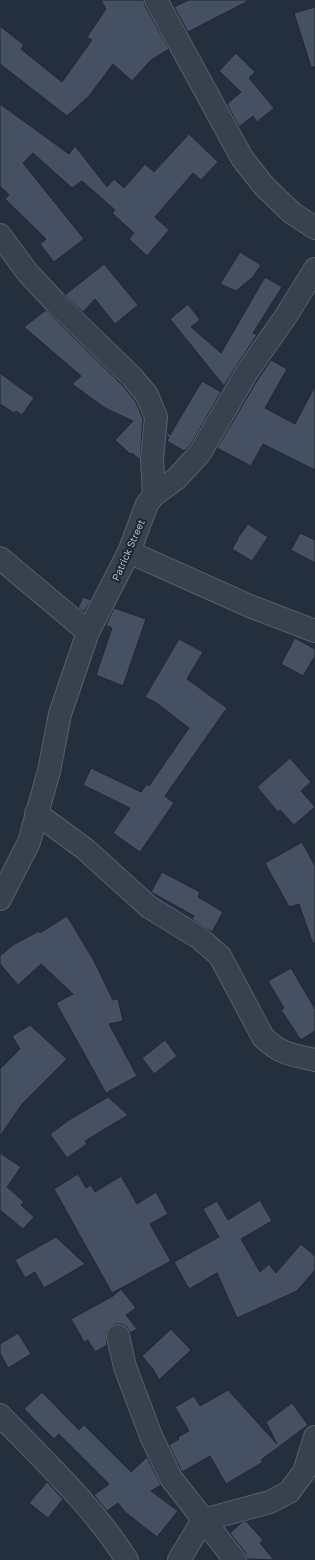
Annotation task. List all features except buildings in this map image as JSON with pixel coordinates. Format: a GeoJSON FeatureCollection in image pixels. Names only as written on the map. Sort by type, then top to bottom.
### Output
{"type":"FeatureCollection","features":[{"type":"Feature","properties":{"kind":"street"},"geometry":{"type":"LineString","coordinates":[[156,0],[242,158],[264,186],[292,213],[315,228]]}},
{"type":"Feature","properties":{"kind":"street"},"geometry":{"type":"LineString","coordinates":[[2,238],[27,272],[147,395],[156,417],[152,459],[154,495]]}},
{"type":"Feature","properties":{"kind":"street"},"geometry":{"type":"LineString","coordinates":[[154,495],[176,479],[200,453],[247,372],[286,316],[315,270]]}},
{"type":"Feature","properties":{"kind":"street","name":"Patrick Street"},"geometry":{"type":"LineString","coordinates":[[2,893],[29,842],[49,771],[60,714],[88,632],[129,552],[147,504],[154,495]]}},
{"type":"Feature","properties":{"kind":"street"},"geometry":{"type":"LineString","coordinates":[[129,552],[252,607],[315,631]]}},
{"type":"Feature","properties":{"kind":"street"},"geometry":{"type":"LineString","coordinates":[[0,558],[88,632]]}},
{"type":"Feature","properties":{"kind":"street"},"geometry":{"type":"LineString","coordinates":[[36,813],[85,849],[149,907],[198,938],[220,956],[263,1037],[274,1047],[288,1054],[315,1060]]}},
{"type":"Feature","properties":{"kind":"street"},"geometry":{"type":"LineString","coordinates":[[118,1336],[125,1367],[151,1436],[171,1478],[235,1560]]}},
{"type":"Feature","properties":{"kind":"street"},"geometry":{"type":"LineString","coordinates":[[0,1415],[78,1496],[116,1543],[127,1560]]}},
{"type":"Feature","properties":{"kind":"street"},"geometry":{"type":"LineString","coordinates":[[179,1560],[203,1520],[270,1502],[289,1492],[304,1472],[315,1437]]}}]}
